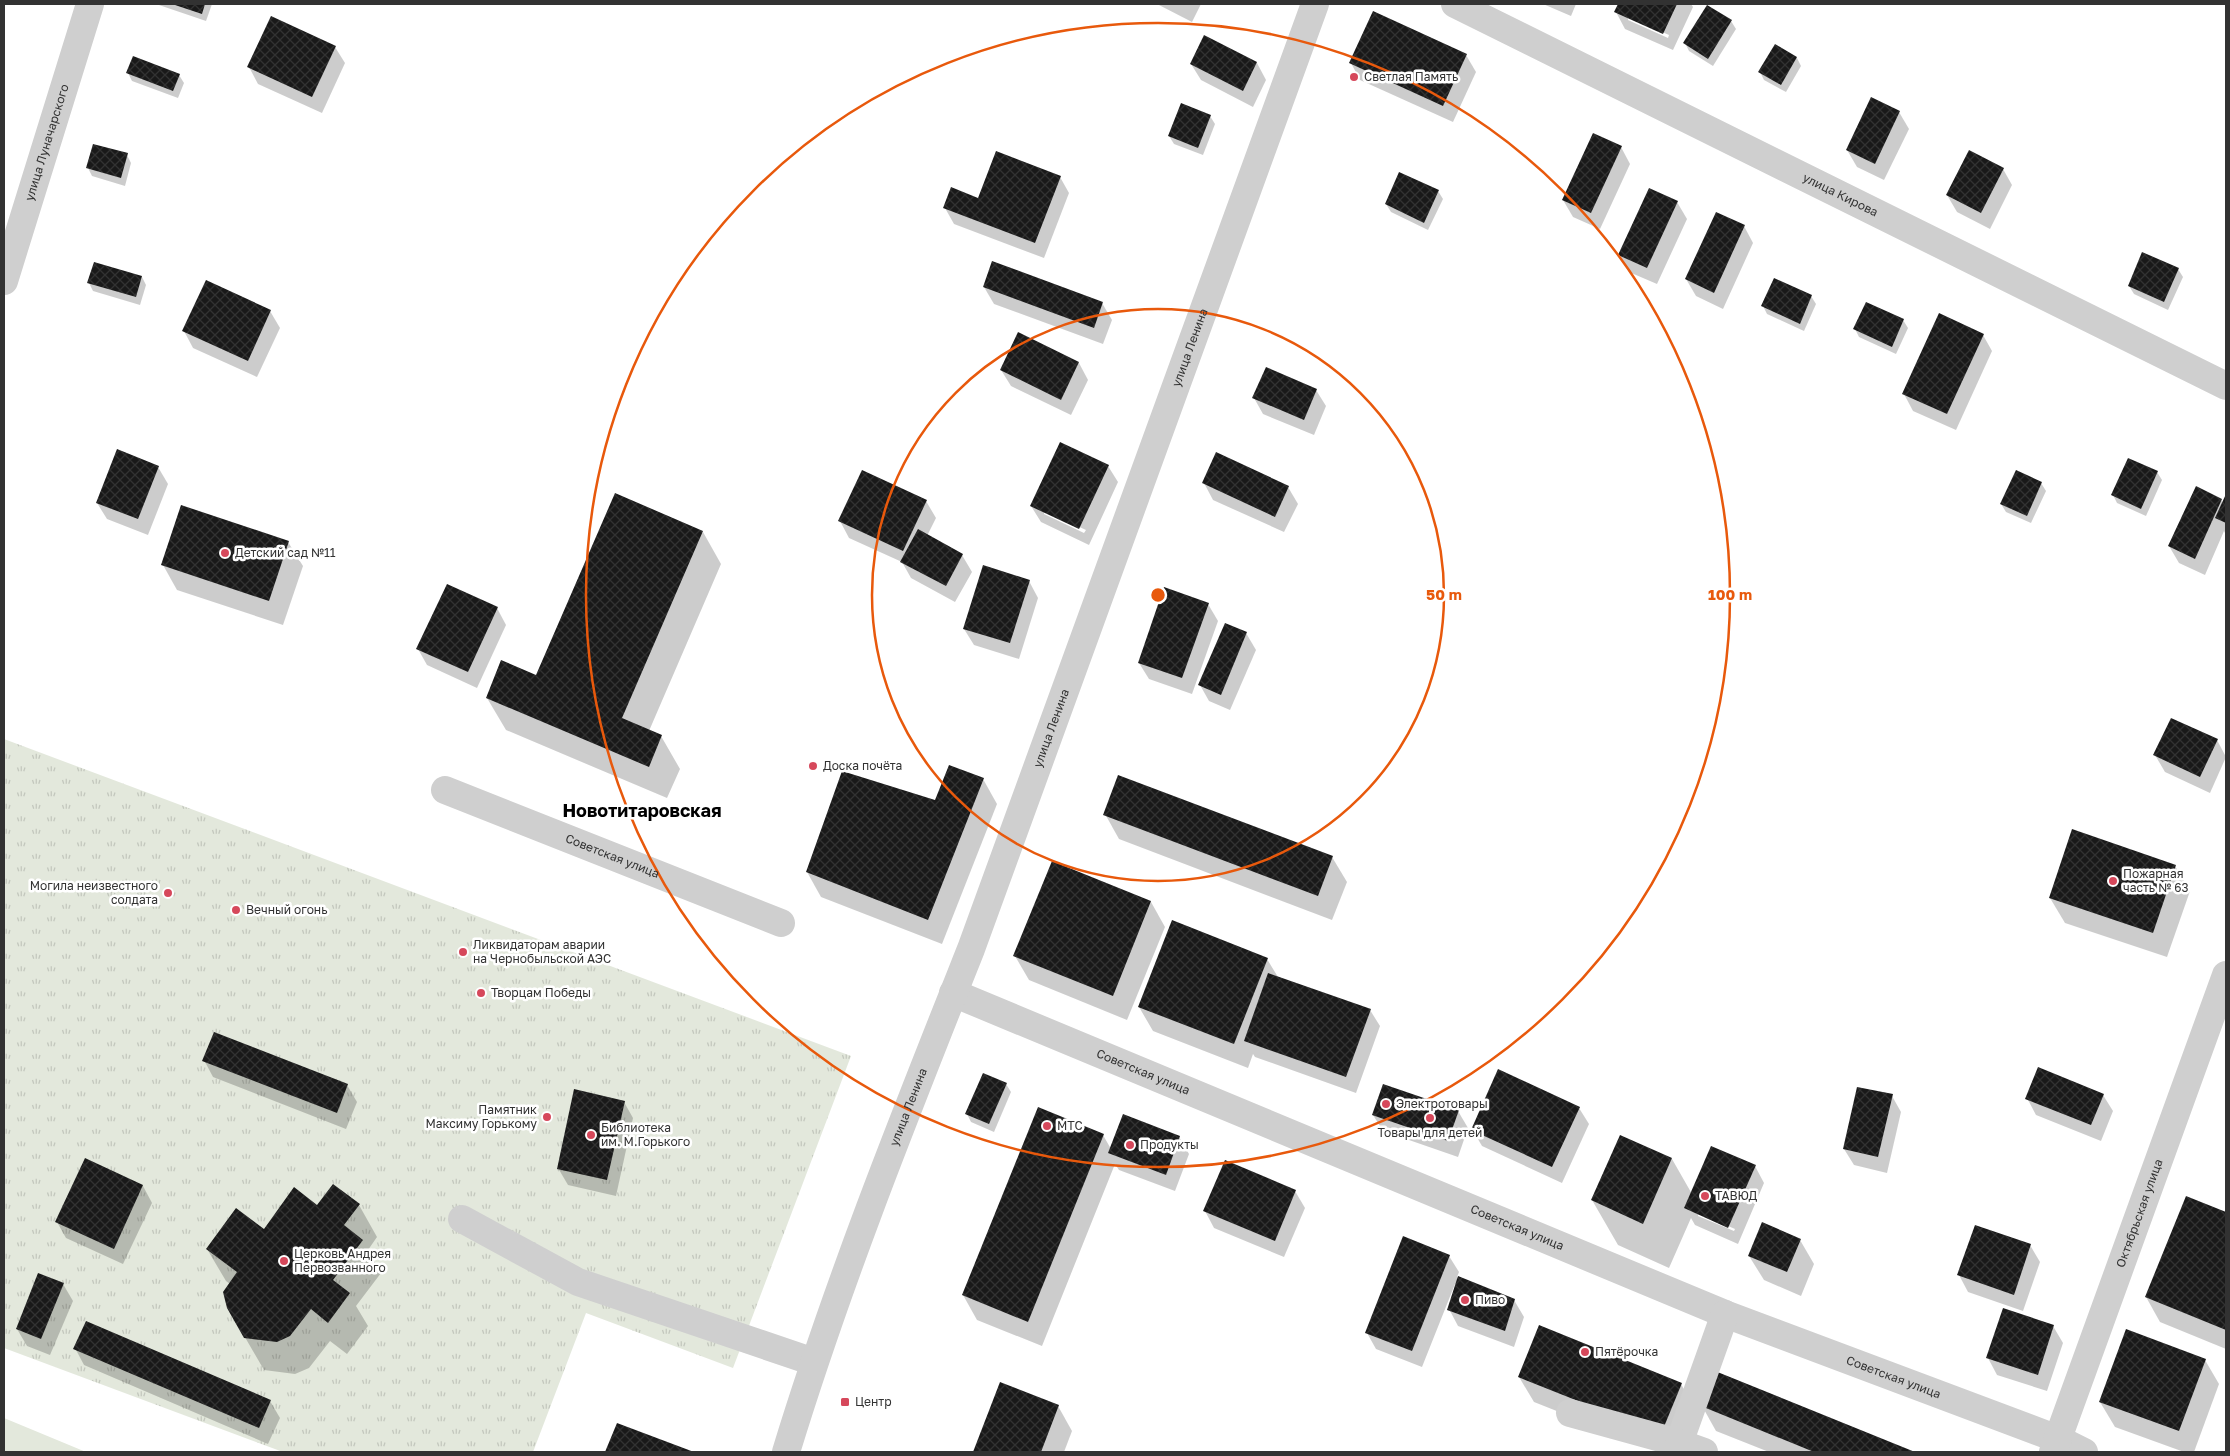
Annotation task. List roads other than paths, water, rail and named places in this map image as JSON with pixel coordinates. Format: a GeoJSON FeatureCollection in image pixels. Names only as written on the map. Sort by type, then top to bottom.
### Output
{"type":"FeatureCollection","features":[{"type":"Feature","properties":{"kind":"street","name":"улица Луначарского"},"geometry":{"type":"LineString","coordinates":[[4,281],[90,4]]}},
{"type":"Feature","properties":{"kind":"street","name":"улица Ленина"},"geometry":{"type":"LineString","coordinates":[[786,1452],[814,1362],[953,993],[1315,4]]}},
{"type":"Feature","properties":{"kind":"street","name":"улица Кирова"},"geometry":{"type":"LineString","coordinates":[[1454,4],[2226,386]]}},
{"type":"Feature","properties":{"kind":"street","name":"Советская улица"},"geometry":{"type":"LineString","coordinates":[[445,790],[781,923]]}},
{"type":"Feature","properties":{"kind":"street","name":"Октябрьская улица"},"geometry":{"type":"LineString","coordinates":[[2055,1446],[2226,975]]}},
{"type":"Feature","properties":{"kind":"street","name":"Советская улица"},"geometry":{"type":"LineString","coordinates":[[953,993],[1725,1314],[2055,1446],[2084,1452]]}},
{"type":"Feature","properties":{"kind":"street"},"geometry":{"type":"LineString","coordinates":[[462,1219],[578,1282],[814,1362]]}},
{"type":"Feature","properties":{"kind":"street"},"geometry":{"type":"LineString","coordinates":[[1679,1443],[1725,1314]]}},
{"type":"Feature","properties":{"kind":"street"},"geometry":{"type":"LineString","coordinates":[[1570,1413],[1679,1443],[1704,1452]]}},
{"type":"Feature","properties":{"kind":"place","name":"Светлая Память"},"geometry":{"type":"Point","coordinates":[1354,77]}},
{"type":"Feature","properties":{"kind":"place","name":"Детский сад №11"},"geometry":{"type":"Point","coordinates":[225,553]}},
{"type":"Feature","properties":{"kind":"place","name":"Доска почёта"},"geometry":{"type":"Point","coordinates":[813,766]}},
{"type":"Feature","properties":{"kind":"place","name":"Пожарная часть № 63"},"geometry":{"type":"Point","coordinates":[2113,881]}},
{"type":"Feature","properties":{"kind":"place","name":"Могила неизвестного солдата"},"geometry":{"type":"Point","coordinates":[168,893]}},
{"type":"Feature","properties":{"kind":"place","name":"Вечный огонь"},"geometry":{"type":"Point","coordinates":[236,910]}},
{"type":"Feature","properties":{"kind":"place","name":"Ликвидаторам аварии на Чернобыльской АЭС"},"geometry":{"type":"Point","coordinates":[463,952]}},
{"type":"Feature","properties":{"kind":"place","name":"Творцам Победы"},"geometry":{"type":"Point","coordinates":[481,993]}},
{"type":"Feature","properties":{"kind":"place","name":"Электротовары"},"geometry":{"type":"Point","coordinates":[1386,1104]}},
{"type":"Feature","properties":{"kind":"place","name":"Памятник Максиму Горькому"},"geometry":{"type":"Point","coordinates":[547,1117]}},
{"type":"Feature","properties":{"kind":"place","name":"Товары для детей"},"geometry":{"type":"Point","coordinates":[1430,1118]}},
{"type":"Feature","properties":{"kind":"place","name":"МТС"},"geometry":{"type":"Point","coordinates":[1047,1126]}},
{"type":"Feature","properties":{"kind":"place","name":"Библиотека им. М.Горького"},"geometry":{"type":"Point","coordinates":[591,1135]}},
{"type":"Feature","properties":{"kind":"place","name":"Продукты"},"geometry":{"type":"Point","coordinates":[1130,1145]}},
{"type":"Feature","properties":{"kind":"place","name":"ТАВЮД"},"geometry":{"type":"Point","coordinates":[1705,1196]}},
{"type":"Feature","properties":{"kind":"place","name":"Церковь Андрея Первозванного"},"geometry":{"type":"Point","coordinates":[284,1261]}},
{"type":"Feature","properties":{"kind":"place","name":"Пиво"},"geometry":{"type":"Point","coordinates":[1465,1300]}},
{"type":"Feature","properties":{"kind":"place","name":"Пятёрочка"},"geometry":{"type":"Point","coordinates":[1585,1352]}},
{"type":"Feature","properties":{"kind":"place","name":"Центр"},"geometry":{"type":"Point","coordinates":[845,1402]}},
{"type":"Feature","properties":{"kind":"district","name":"Новотитаровская"},"geometry":{"type":"Point","coordinates":[642,811]}}]}
